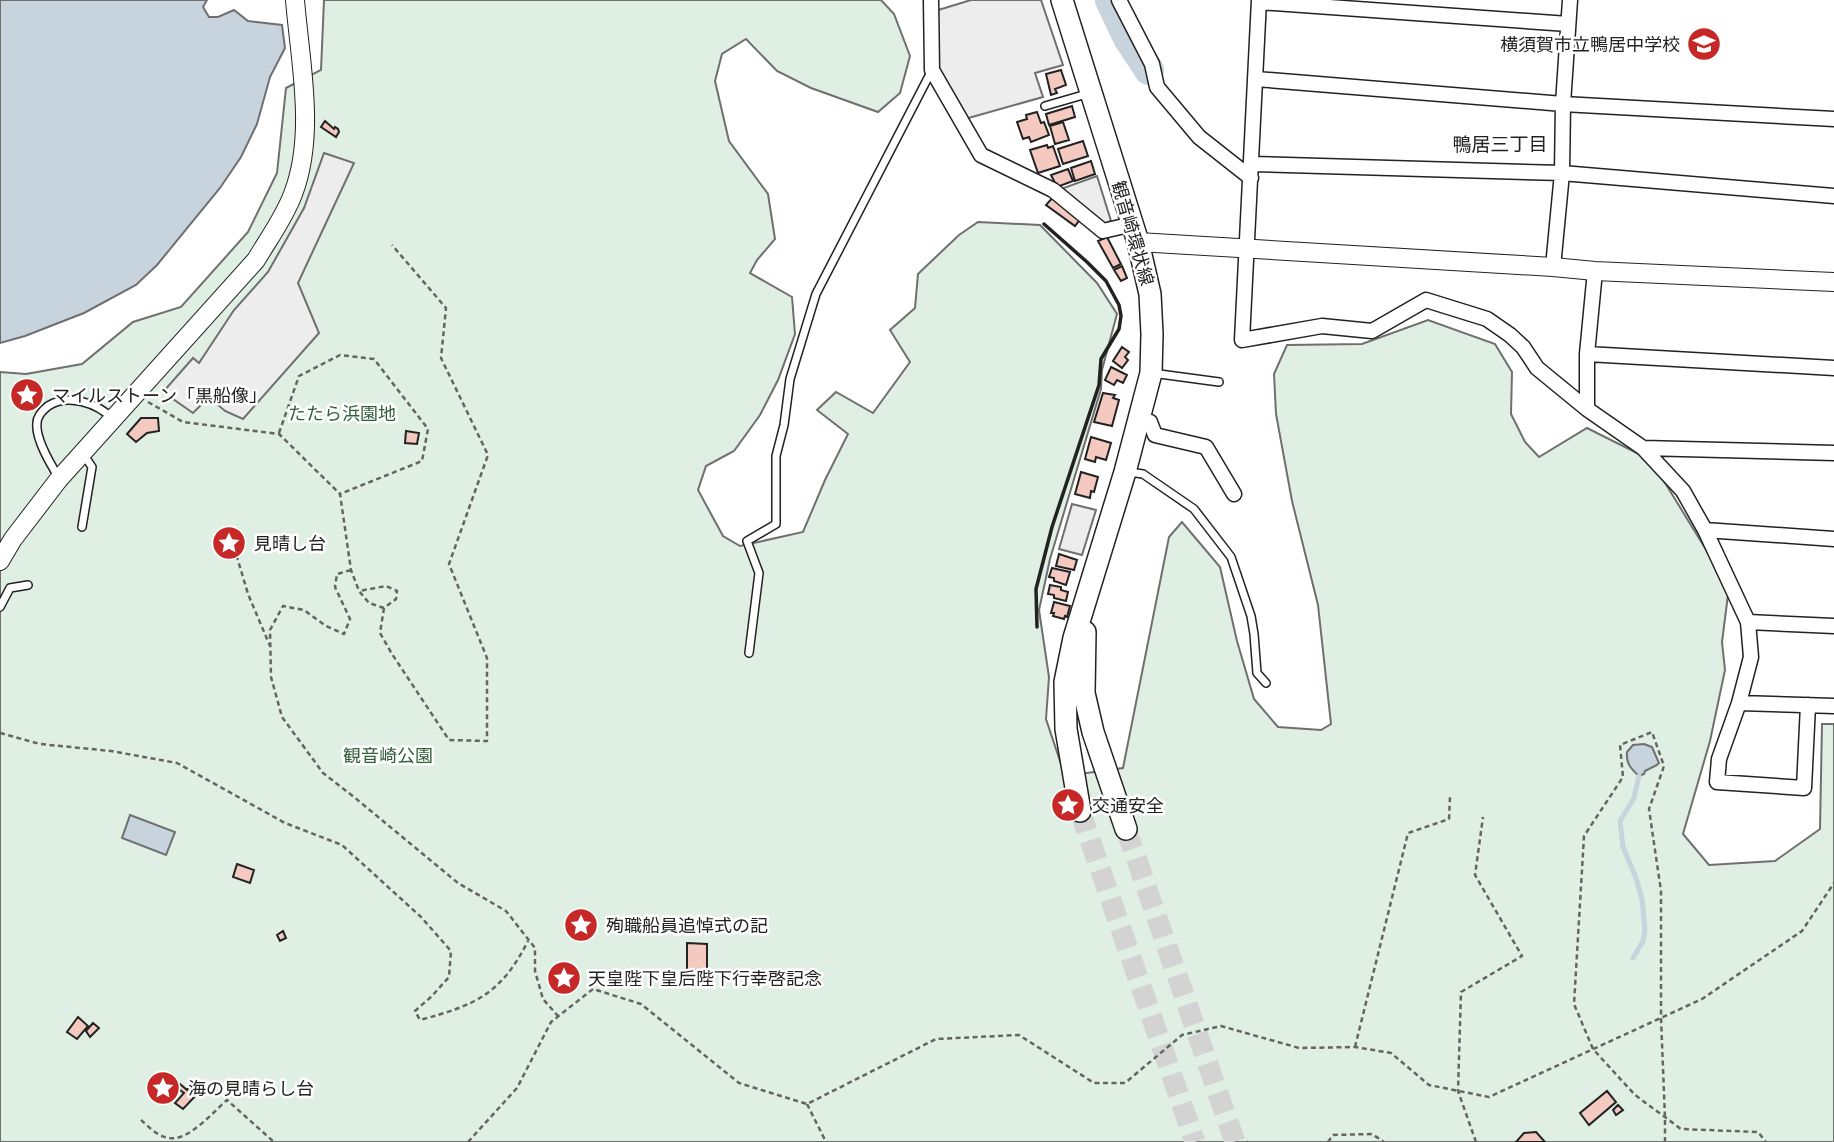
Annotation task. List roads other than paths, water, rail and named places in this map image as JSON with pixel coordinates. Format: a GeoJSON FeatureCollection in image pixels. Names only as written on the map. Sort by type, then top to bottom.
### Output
{"type":"FeatureCollection","features":[{"type":"Feature","properties":{"kind":"main road","name":"観音崎環状線"},"geometry":{"type":"LineString","coordinates":[[1062,0],[1136,233],[1150,294],[1152,334],[1151,373],[1125,472],[1074,638],[1065,682],[1066,729],[1080,811]]}},
{"type":"Feature","properties":{"kind":"main road","name":"観音崎環状線"},"geometry":{"type":"LineString","coordinates":[[1089,592],[1084,693],[1093,732],[1126,829]]}},
{"type":"Feature","properties":{"kind":"street"},"geometry":{"type":"LineString","coordinates":[[0,561],[13,538],[60,479],[256,260],[280,222],[294,192],[305,135],[304,80],[295,0]]}},
{"type":"Feature","properties":{"kind":"street"},"geometry":{"type":"LineString","coordinates":[[931,0],[932,70],[981,155],[1053,190],[1103,231],[1247,248],[1595,271],[1834,282]]}},
{"type":"Feature","properties":{"kind":"street"},"geometry":{"type":"LineString","coordinates":[[1119,0],[1152,64],[1157,87],[1199,137],[1251,171],[1562,173],[1834,196]]}},
{"type":"Feature","properties":{"kind":"street"},"geometry":{"type":"LineString","coordinates":[[1553,267],[1562,173],[1563,104],[1570,0]]}},
{"type":"Feature","properties":{"kind":"street"},"geometry":{"type":"LineString","coordinates":[[1569,24],[1259,1],[1242,340],[1322,326],[1372,331],[1426,300],[1487,319],[1523,347],[1537,368],[1587,409],[1643,447],[1683,491],[1705,530],[1748,622],[1751,657],[1719,758],[1717,782],[1804,788],[1808,705]]}},
{"type":"Feature","properties":{"kind":"street"},"geometry":{"type":"LineString","coordinates":[[1256,79],[1563,104],[1834,119]]}},
{"type":"Feature","properties":{"kind":"street"},"geometry":{"type":"LineString","coordinates":[[1587,409],[1587,354],[1595,271]]}},
{"type":"Feature","properties":{"kind":"street"},"geometry":{"type":"LineString","coordinates":[[1587,354],[1834,368]]}},
{"type":"Feature","properties":{"kind":"street"},"geometry":{"type":"LineString","coordinates":[[1138,420],[1150,422],[1155,435],[1206,447],[1234,494]]}},
{"type":"Feature","properties":{"kind":"street"},"geometry":{"type":"LineString","coordinates":[[1643,447],[1834,453]]}},
{"type":"Feature","properties":{"kind":"street"},"geometry":{"type":"LineString","coordinates":[[1705,530],[1834,539]]}},
{"type":"Feature","properties":{"kind":"street"},"geometry":{"type":"LineString","coordinates":[[1748,622],[1834,626]]}},
{"type":"Feature","properties":{"kind":"street"},"geometry":{"type":"LineString","coordinates":[[1738,703],[1834,706]]}},
{"type":"Feature","properties":{"kind":"lane"},"geometry":{"type":"LineString","coordinates":[[749,653],[759,573],[747,541],[776,524],[776,456],[784,425],[790,379],[800,343],[816,295],[932,70]]}},
{"type":"Feature","properties":{"kind":"lane"},"geometry":{"type":"LineString","coordinates":[[1045,106],[1091,93]]}},
{"type":"Feature","properties":{"kind":"lane"},"geometry":{"type":"LineString","coordinates":[[1151,373],[1219,382]]}},
{"type":"Feature","properties":{"kind":"lane"},"geometry":{"type":"LineString","coordinates":[[60,479],[37,433],[37,421],[44,409],[56,402],[73,401],[90,404],[114,419]]}},
{"type":"Feature","properties":{"kind":"lane"},"geometry":{"type":"LineString","coordinates":[[82,453],[92,467],[82,527]]}},
{"type":"Feature","properties":{"kind":"lane"},"geometry":{"type":"LineString","coordinates":[[1125,472],[1143,474],[1194,509],[1231,557],[1251,616],[1257,673],[1266,683]]}},
{"type":"Feature","properties":{"kind":"lane"},"geometry":{"type":"LineString","coordinates":[[0,607],[10,588],[28,585]]}},
{"type":"Feature","properties":{"kind":"waterway"},"geometry":{"type":"LineString","coordinates":[[1110,0],[1128,38],[1149,70]]}},
{"type":"Feature","properties":{"kind":"waterway"},"geometry":{"type":"LineString","coordinates":[[1633,958],[1643,941],[1645,930],[1642,899],[1623,847],[1620,821],[1634,798],[1639,776]]}},
{"type":"Feature","properties":{"kind":"tunnel"},"geometry":{"type":"LineString","coordinates":[[1080,811],[1195,1142]]}},
{"type":"Feature","properties":{"kind":"tunnel"},"geometry":{"type":"LineString","coordinates":[[1126,829],[1235,1142]]}},
{"type":"Feature","properties":{"kind":"place","name":"横須賀市立鴨居中学校"},"geometry":{"type":"Point","coordinates":[1704,44]}},
{"type":"Feature","properties":{"kind":"place","name":"マイルストーン「黒船像」"},"geometry":{"type":"Point","coordinates":[27,395]}},
{"type":"Feature","properties":{"kind":"place","name":"見晴し台"},"geometry":{"type":"Point","coordinates":[229,543]}},
{"type":"Feature","properties":{"kind":"place","name":"交通安全"},"geometry":{"type":"Point","coordinates":[1068,805]}},
{"type":"Feature","properties":{"kind":"place","name":"殉職船員追悼式の記"},"geometry":{"type":"Point","coordinates":[581,925]}},
{"type":"Feature","properties":{"kind":"place","name":"天皇陛下皇后陛下行幸啓記念"},"geometry":{"type":"Point","coordinates":[564,978]}},
{"type":"Feature","properties":{"kind":"place","name":"海の見晴らし台"},"geometry":{"type":"Point","coordinates":[163,1088]}},
{"type":"Feature","properties":{"kind":"district","name":"鴨居三丁目"},"geometry":{"type":"Point","coordinates":[1500,144]}},
{"type":"Feature","properties":{"kind":"park label","name":"たたら浜園地"},"geometry":{"type":"Point","coordinates":[342,413]}},
{"type":"Feature","properties":{"kind":"park label","name":"観音崎公園"},"geometry":{"type":"Point","coordinates":[388,755]}}]}
